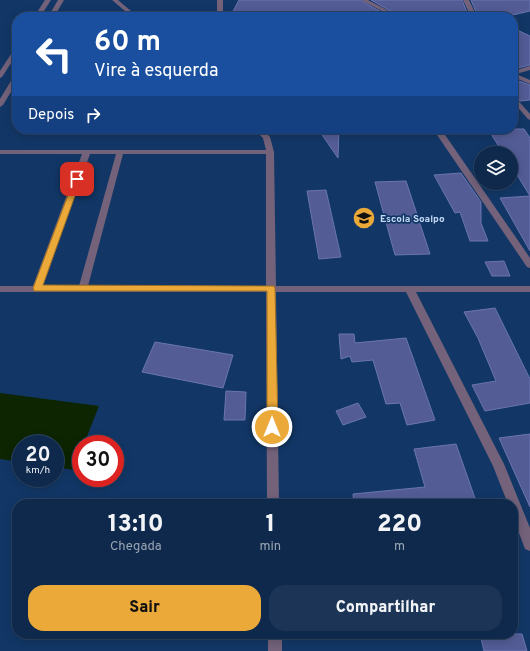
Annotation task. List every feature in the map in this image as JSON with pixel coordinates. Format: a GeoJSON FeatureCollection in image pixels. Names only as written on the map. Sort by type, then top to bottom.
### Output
{"type":"FeatureCollection","features":[{"type":"Feature","properties":{"kind":"street"},"geometry":{"type":"LineString","coordinates":[[40,12],[48,0]]}},
{"type":"Feature","properties":{"kind":"street"},"geometry":{"type":"LineString","coordinates":[[54,12],[61,0]]}},
{"type":"Feature","properties":{"kind":"street"},"geometry":{"type":"LineString","coordinates":[[115,0],[129,12]]}},
{"type":"Feature","properties":{"kind":"street"},"geometry":{"type":"LineString","coordinates":[[220,0],[220,12]]}},
{"type":"Feature","properties":{"kind":"street"},"geometry":{"type":"LineString","coordinates":[[364,0],[387,12]]}},
{"type":"Feature","properties":{"kind":"street"},"geometry":{"type":"LineString","coordinates":[[466,0],[472,12]]}},
{"type":"Feature","properties":{"kind":"street"},"geometry":{"type":"LineString","coordinates":[[0,76],[12,57]]}},
{"type":"Feature","properties":{"kind":"street"},"geometry":{"type":"LineString","coordinates":[[518,72],[530,68]]}},
{"type":"Feature","properties":{"kind":"street"},"geometry":{"type":"LineString","coordinates":[[518,76],[530,82]]}},
{"type":"Feature","properties":{"kind":"street"},"geometry":{"type":"LineString","coordinates":[[0,105],[12,85]]}},
{"type":"Feature","properties":{"kind":"street"},"geometry":{"type":"LineString","coordinates":[[518,104],[530,118]]}},
{"type":"Feature","properties":{"kind":"street"},"geometry":{"type":"LineString","coordinates":[[262,134],[266,138],[270,152],[273,499]]}},
{"type":"Feature","properties":{"kind":"street"},"geometry":{"type":"LineString","coordinates":[[441,134],[530,265]]}},
{"type":"Feature","properties":{"kind":"street"},"geometry":{"type":"LineString","coordinates":[[0,152],[270,152]]}},
{"type":"Feature","properties":{"kind":"street"},"geometry":{"type":"LineString","coordinates":[[37,288],[87,152]]}},
{"type":"Feature","properties":{"kind":"street"},"geometry":{"type":"LineString","coordinates":[[82,288],[120,152]]}},
{"type":"Feature","properties":{"kind":"street"},"geometry":{"type":"LineString","coordinates":[[0,289],[271,288],[530,290]]}},
{"type":"Feature","properties":{"kind":"street"},"geometry":{"type":"LineString","coordinates":[[410,290],[498,464],[512,499]]}},
{"type":"Feature","properties":{"kind":"street"},"geometry":{"type":"LineString","coordinates":[[518,514],[530,544]]}},
{"type":"Feature","properties":{"kind":"street"},"geometry":{"type":"LineString","coordinates":[[275,639],[275,651]]}},
{"type":"Feature","properties":{"kind":"shaded area"},"geometry":{"type":"Polygon","coordinates":[[[0,393],[99,406],[88,435],[72,435],[72,470],[64,468],[64,435],[12,435],[12,461],[0,459],[0,393]]]}},
{"type":"Feature","properties":{"kind":"building"},"geometry":{"type":"Polygon","coordinates":[[[239,0],[360,0],[381,12],[233,12],[239,0]]]}},
{"type":"Feature","properties":{"kind":"building"},"geometry":{"type":"Polygon","coordinates":[[[371,0],[462,0],[467,12],[392,12],[371,0]]]}},
{"type":"Feature","properties":{"kind":"building"},"geometry":{"type":"Polygon","coordinates":[[[471,0],[530,0],[530,11],[518,14],[518,12],[476,12],[471,0]]]}},
{"type":"Feature","properties":{"kind":"building"},"geometry":{"type":"Polygon","coordinates":[[[518,30],[530,36],[530,65],[518,68],[518,30]]]}},
{"type":"Feature","properties":{"kind":"building"},"geometry":{"type":"Polygon","coordinates":[[[518,81],[530,85],[530,100],[520,101],[518,99],[518,81]]]}},
{"type":"Feature","properties":{"kind":"building"},"geometry":{"type":"Polygon","coordinates":[[[518,129],[524,129],[530,138],[530,196],[518,176],[518,146],[499,146],[491,134],[518,134],[518,129]]]}},
{"type":"Feature","properties":{"kind":"building"},"geometry":{"type":"Polygon","coordinates":[[[321,134],[339,134],[338,158],[321,134]]]}},
{"type":"Feature","properties":{"kind":"building"},"geometry":{"type":"Polygon","coordinates":[[[461,173],[481,202],[481,223],[488,241],[470,241],[460,212],[455,213],[434,175],[461,173]]]}},
{"type":"Feature","properties":{"kind":"building"},"geometry":{"type":"Polygon","coordinates":[[[406,181],[430,254],[395,255],[375,182],[406,181]]]}},
{"type":"Feature","properties":{"kind":"building"},"geometry":{"type":"Polygon","coordinates":[[[326,190],[341,257],[319,259],[307,191],[326,190]]]}},
{"type":"Feature","properties":{"kind":"building"},"geometry":{"type":"Polygon","coordinates":[[[530,196],[530,251],[500,198],[530,196]]]}},
{"type":"Feature","properties":{"kind":"building"},"geometry":{"type":"Polygon","coordinates":[[[504,261],[510,276],[492,276],[485,262],[504,261]]]}},
{"type":"Feature","properties":{"kind":"building"},"geometry":{"type":"Polygon","coordinates":[[[495,308],[530,379],[530,403],[485,411],[472,385],[496,381],[478,338],[464,312],[495,308]]]}},
{"type":"Feature","properties":{"kind":"building"},"geometry":{"type":"Polygon","coordinates":[[[339,334],[354,334],[355,343],[406,338],[435,420],[407,425],[400,403],[386,404],[373,360],[352,362],[350,356],[341,359],[339,334]]]}},
{"type":"Feature","properties":{"kind":"building"},"geometry":{"type":"Polygon","coordinates":[[[155,342],[233,355],[223,388],[142,372],[155,342]]]}},
{"type":"Feature","properties":{"kind":"building"},"geometry":{"type":"Polygon","coordinates":[[[226,391],[246,392],[245,420],[224,420],[226,391]]]}},
{"type":"Feature","properties":{"kind":"building"},"geometry":{"type":"Polygon","coordinates":[[[358,403],[366,417],[343,425],[336,411],[358,403]]]}},
{"type":"Feature","properties":{"kind":"building"},"geometry":{"type":"Polygon","coordinates":[[[530,434],[530,507],[499,438],[530,434]]]}},
{"type":"Feature","properties":{"kind":"building"},"geometry":{"type":"Polygon","coordinates":[[[456,444],[475,499],[354,499],[353,494],[425,487],[414,449],[456,444]]]}},
{"type":"Feature","properties":{"kind":"building"},"geometry":{"type":"Polygon","coordinates":[[[518,634],[522,634],[527,651],[484,651],[481,639],[518,639],[518,634]]]}},
{"type":"Feature","properties":{"kind":"place","name":"Escola Soalpo"},"geometry":{"type":"Point","coordinates":[364,218]}},
{"type":"Feature","properties":{"kind":"route"},"geometry":{"type":"LineString","coordinates":[[77,179],[37,288],[271,288],[272,427]]}}]}
